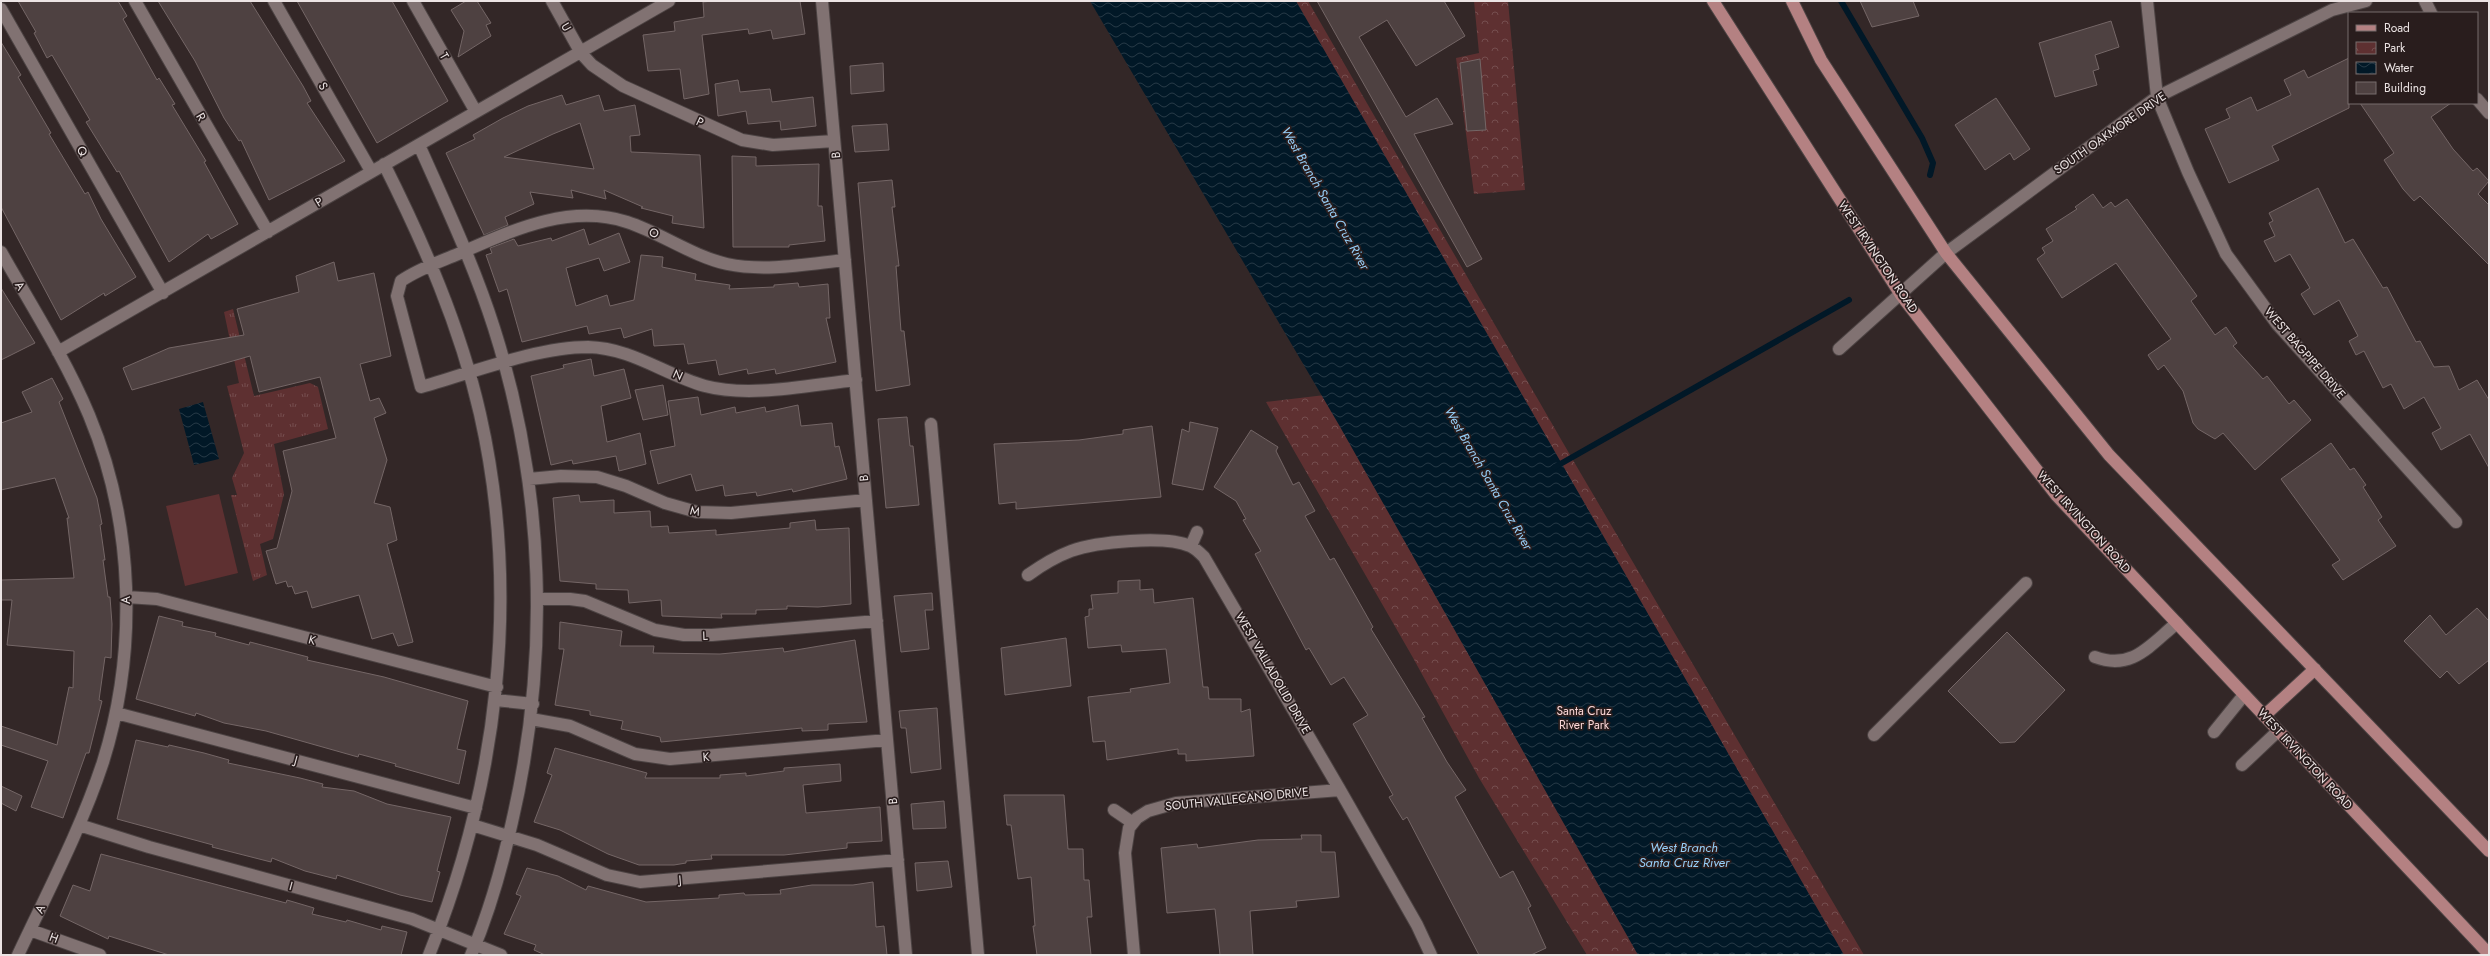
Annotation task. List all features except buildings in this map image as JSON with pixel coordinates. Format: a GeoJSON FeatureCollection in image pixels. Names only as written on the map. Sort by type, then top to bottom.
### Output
{"type":"FeatureCollection","features":[{"type":"Feature","properties":{"kind":"main road","name":"WEST IRVINGTON ROAD"},"geometry":{"type":"LineString","coordinates":[[1713,1],[1901,295],[2058,496],[2489,954]]}},
{"type":"Feature","properties":{"kind":"main road"},"geometry":{"type":"LineString","coordinates":[[1792,1],[1821,60],[1946,253],[2110,455],[2489,851]]}},
{"type":"Feature","properties":{"kind":"main road"},"geometry":{"type":"LineString","coordinates":[[2264,716],[2315,669]]}},
{"type":"Feature","properties":{"kind":"street","name":"R"},"geometry":{"type":"LineString","coordinates":[[135,1],[268,232]]}},
{"type":"Feature","properties":{"kind":"street","name":"S"},"geometry":{"type":"LineString","coordinates":[[274,1],[371,171]]}},
{"type":"Feature","properties":{"kind":"street","name":"T"},"geometry":{"type":"LineString","coordinates":[[413,1],[476,112]]}},
{"type":"Feature","properties":{"kind":"street","name":"U"},"geometry":{"type":"LineString","coordinates":[[552,1],[581,53]]}},
{"type":"Feature","properties":{"kind":"street","name":"P"},"geometry":{"type":"LineString","coordinates":[[58,352],[268,232],[371,171],[418,146],[581,53],[669,1]]}},
{"type":"Feature","properties":{"kind":"street","name":"B"},"geometry":{"type":"LineString","coordinates":[[822,1],[906,955]]}},
{"type":"Feature","properties":{"kind":"street","name":"WEST BAGPIPE DRIVE"},"geometry":{"type":"LineString","coordinates":[[2147,1],[2157,97],[2188,172],[2226,254],[2277,324],[2456,522]]}},
{"type":"Feature","properties":{"kind":"street","name":"SOUTH OAKMORE DRIVE"},"geometry":{"type":"LineString","coordinates":[[1839,349],[1901,295],[1946,253],[2157,97],[2332,10],[2366,1]]}},
{"type":"Feature","properties":{"kind":"street"},"geometry":{"type":"LineString","coordinates":[[2425,1],[2431,12]]}},
{"type":"Feature","properties":{"kind":"street","name":"Q"},"geometry":{"type":"LineString","coordinates":[[1,9],[163,292]]}},
{"type":"Feature","properties":{"kind":"street","name":"P"},"geometry":{"type":"LineString","coordinates":[[581,53],[592,65],[623,86],[737,138],[774,145],[834,141]]}},
{"type":"Feature","properties":{"kind":"street"},"geometry":{"type":"LineString","coordinates":[[2478,100],[2489,113]]}},
{"type":"Feature","properties":{"kind":"street"},"geometry":{"type":"LineString","coordinates":[[418,146],[466,251],[485,300],[504,364],[529,480],[535,536],[539,599],[533,704],[524,769],[509,835],[476,944],[471,955]]}},
{"type":"Feature","properties":{"kind":"street"},"geometry":{"type":"LineString","coordinates":[[384,164],[432,266],[451,314],[470,374],[488,451],[498,530],[501,609],[495,700],[472,825],[460,870],[429,955]]}},
{"type":"Feature","properties":{"kind":"street","name":"O"},"geometry":{"type":"LineString","coordinates":[[421,387],[397,296],[401,281],[466,251],[532,224],[581,215],[604,216],[627,222],[691,250],[728,264],[768,267],[845,260]]}},
{"type":"Feature","properties":{"kind":"street","name":"A"},"geometry":{"type":"LineString","coordinates":[[1,252],[58,352],[89,415],[107,465],[122,540],[127,596],[123,665],[116,713],[103,760],[79,825],[18,955]]}},
{"type":"Feature","properties":{"kind":"street","name":"N"},"geometry":{"type":"LineString","coordinates":[[421,387],[549,352],[588,347],[624,352],[690,381],[723,390],[758,389],[856,380]]}},
{"type":"Feature","properties":{"kind":"street"},"geometry":{"type":"LineString","coordinates":[[931,424],[978,955]]}},
{"type":"Feature","properties":{"kind":"street","name":"M"},"geometry":{"type":"LineString","coordinates":[[529,480],[561,476],[596,477],[626,486],[665,503],[696,512],[731,513],[866,500]]}},
{"type":"Feature","properties":{"kind":"street"},"geometry":{"type":"LineString","coordinates":[[1191,546],[1197,532]]}},
{"type":"Feature","properties":{"kind":"street","name":"WEST VALLADOLID DRIVE"},"geometry":{"type":"LineString","coordinates":[[1028,575],[1056,557],[1092,546],[1157,540],[1175,541],[1191,546],[1204,557],[1215,573],[1417,925],[1431,955]]}},
{"type":"Feature","properties":{"kind":"street"},"geometry":{"type":"LineString","coordinates":[[1874,735],[2026,583]]}},
{"type":"Feature","properties":{"kind":"street","name":"K"},"geometry":{"type":"LineString","coordinates":[[127,596],[157,599],[497,687]]}},
{"type":"Feature","properties":{"kind":"street","name":"L"},"geometry":{"type":"LineString","coordinates":[[539,599],[570,599],[584,601],[642,626],[684,635],[712,636],[877,621]]}},
{"type":"Feature","properties":{"kind":"street"},"geometry":{"type":"LineString","coordinates":[[2095,657],[2106,661],[2130,660],[2177,623]]}},
{"type":"Feature","properties":{"kind":"street"},"geometry":{"type":"LineString","coordinates":[[2214,732],[2244,695]]}},
{"type":"Feature","properties":{"kind":"street"},"geometry":{"type":"LineString","coordinates":[[495,700],[533,704]]}},
{"type":"Feature","properties":{"kind":"street","name":"J"},"geometry":{"type":"LineString","coordinates":[[116,713],[476,808]]}},
{"type":"Feature","properties":{"kind":"street","name":"K"},"geometry":{"type":"LineString","coordinates":[[531,719],[570,726],[635,754],[670,759],[887,740]]}},
{"type":"Feature","properties":{"kind":"street"},"geometry":{"type":"LineString","coordinates":[[2242,765],[2278,731]]}},
{"type":"Feature","properties":{"kind":"street","name":"SOUTH VALLECANO DRIVE"},"geometry":{"type":"LineString","coordinates":[[1135,821],[1148,811],[1176,803],[1340,790]]}},
{"type":"Feature","properties":{"kind":"street"},"geometry":{"type":"LineString","coordinates":[[1114,810],[1135,821],[1126,841],[1125,853],[1134,955]]}},
{"type":"Feature","properties":{"kind":"street","name":"I"},"geometry":{"type":"LineString","coordinates":[[79,825],[149,847],[412,919],[501,955]]}},
{"type":"Feature","properties":{"kind":"street","name":"J"},"geometry":{"type":"LineString","coordinates":[[472,825],[509,835],[556,852],[607,875],[640,882],[898,860]]}},
{"type":"Feature","properties":{"kind":"street","name":"H"},"geometry":{"type":"LineString","coordinates":[[30,930],[100,955]]}},
{"type":"Feature","properties":{"kind":"green space","name":"West Branch Santa Cruz River"},"geometry":{"type":"Polygon","coordinates":[[[1092,1],[1308,1],[1577,467],[1864,955],[1587,955],[1479,778],[1412,656],[1266,402],[1325,395],[1092,1]]]}},
{"type":"Feature","properties":{"kind":"green space"},"geometry":{"type":"Polygon","coordinates":[[[1474,1],[1508,1],[1525,190],[1474,194],[1456,58],[1479,53],[1474,1]]]}},
{"type":"Feature","properties":{"kind":"green space"},"geometry":{"type":"Polygon","coordinates":[[[233,309],[254,396],[310,383],[318,387],[328,429],[274,444],[284,494],[273,539],[260,544],[267,575],[253,581],[231,495],[237,495],[232,478],[244,453],[227,386],[239,383],[224,312],[233,309]]]}},
{"type":"Feature","properties":{"kind":"green space"},"geometry":{"type":"Polygon","coordinates":[[[219,494],[238,573],[185,586],[166,506],[219,494]]]}},
{"type":"Feature","properties":{"kind":"water","name":"West Branch Santa Cruz River"},"geometry":{"type":"Polygon","coordinates":[[[1090,1],[1296,1],[1844,955],[1638,955],[1339,425],[1090,1]]]}},
{"type":"Feature","properties":{"kind":"water"},"geometry":{"type":"Polygon","coordinates":[[[203,402],[219,459],[194,465],[179,409],[203,402]]]}},
{"type":"Feature","properties":{"kind":"waterway"},"geometry":{"type":"LineString","coordinates":[[1841,1],[1922,138],[1933,163],[1930,175]]}},
{"type":"Feature","properties":{"kind":"waterway"},"geometry":{"type":"LineString","coordinates":[[1555,467],[1849,300]]}},
{"type":"Feature","properties":{"kind":"park label","name":"Santa Cruz River Park"},"geometry":{"type":"Point","coordinates":[1584,718]}}]}
